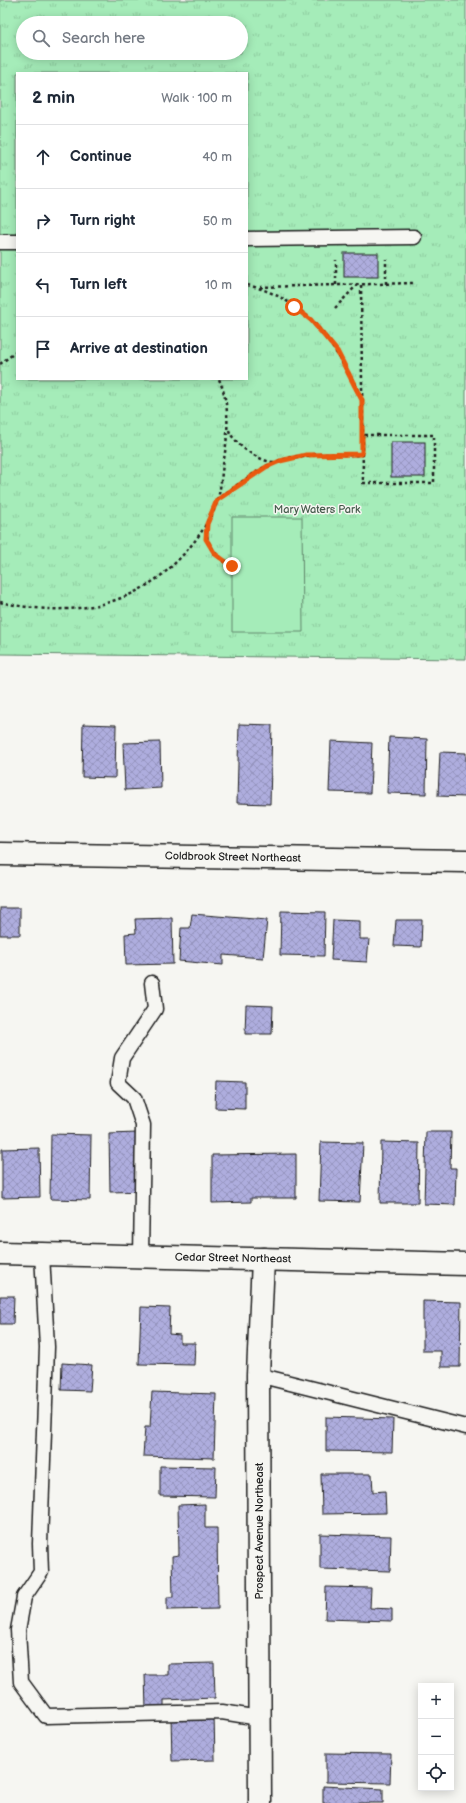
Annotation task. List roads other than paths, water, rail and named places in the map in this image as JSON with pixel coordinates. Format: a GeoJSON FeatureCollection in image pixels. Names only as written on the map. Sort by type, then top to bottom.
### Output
{"type":"FeatureCollection","features":[{"type":"Feature","properties":{"kind":"street","name":"Coldbrook Street Northeast"},"geometry":{"type":"LineString","coordinates":[[0,854],[466,861]]}},
{"type":"Feature","properties":{"kind":"street","name":"Cedar Street Northeast"},"geometry":{"type":"LineString","coordinates":[[0,1253],[466,1264]]}},
{"type":"Feature","properties":{"kind":"street","name":"Prospect Avenue Northeast"},"geometry":{"type":"LineString","coordinates":[[260,1803],[258,1375],[263,1259]]}},
{"type":"Feature","properties":{"kind":"lane"},"geometry":{"type":"LineString","coordinates":[[248,239],[414,237]]}},
{"type":"Feature","properties":{"kind":"lane"},"geometry":{"type":"LineString","coordinates":[[0,242],[16,242]]}},
{"type":"Feature","properties":{"kind":"lane"},"geometry":{"type":"LineString","coordinates":[[141,1256],[143,1125],[134,1098],[118,1082],[122,1058],[155,1009],[152,983]]}},
{"type":"Feature","properties":{"kind":"lane"},"geometry":{"type":"LineString","coordinates":[[42,1254],[47,1347],[40,1544],[41,1572],[24,1597],[18,1630],[21,1682],[46,1716],[222,1712],[259,1718]]}},
{"type":"Feature","properties":{"kind":"lane"},"geometry":{"type":"LineString","coordinates":[[258,1375],[466,1427]]}},
{"type":"Feature","properties":{"kind":"park label","name":"Mary Waters Park"},"geometry":{"type":"Point","coordinates":[317,509]}}]}
